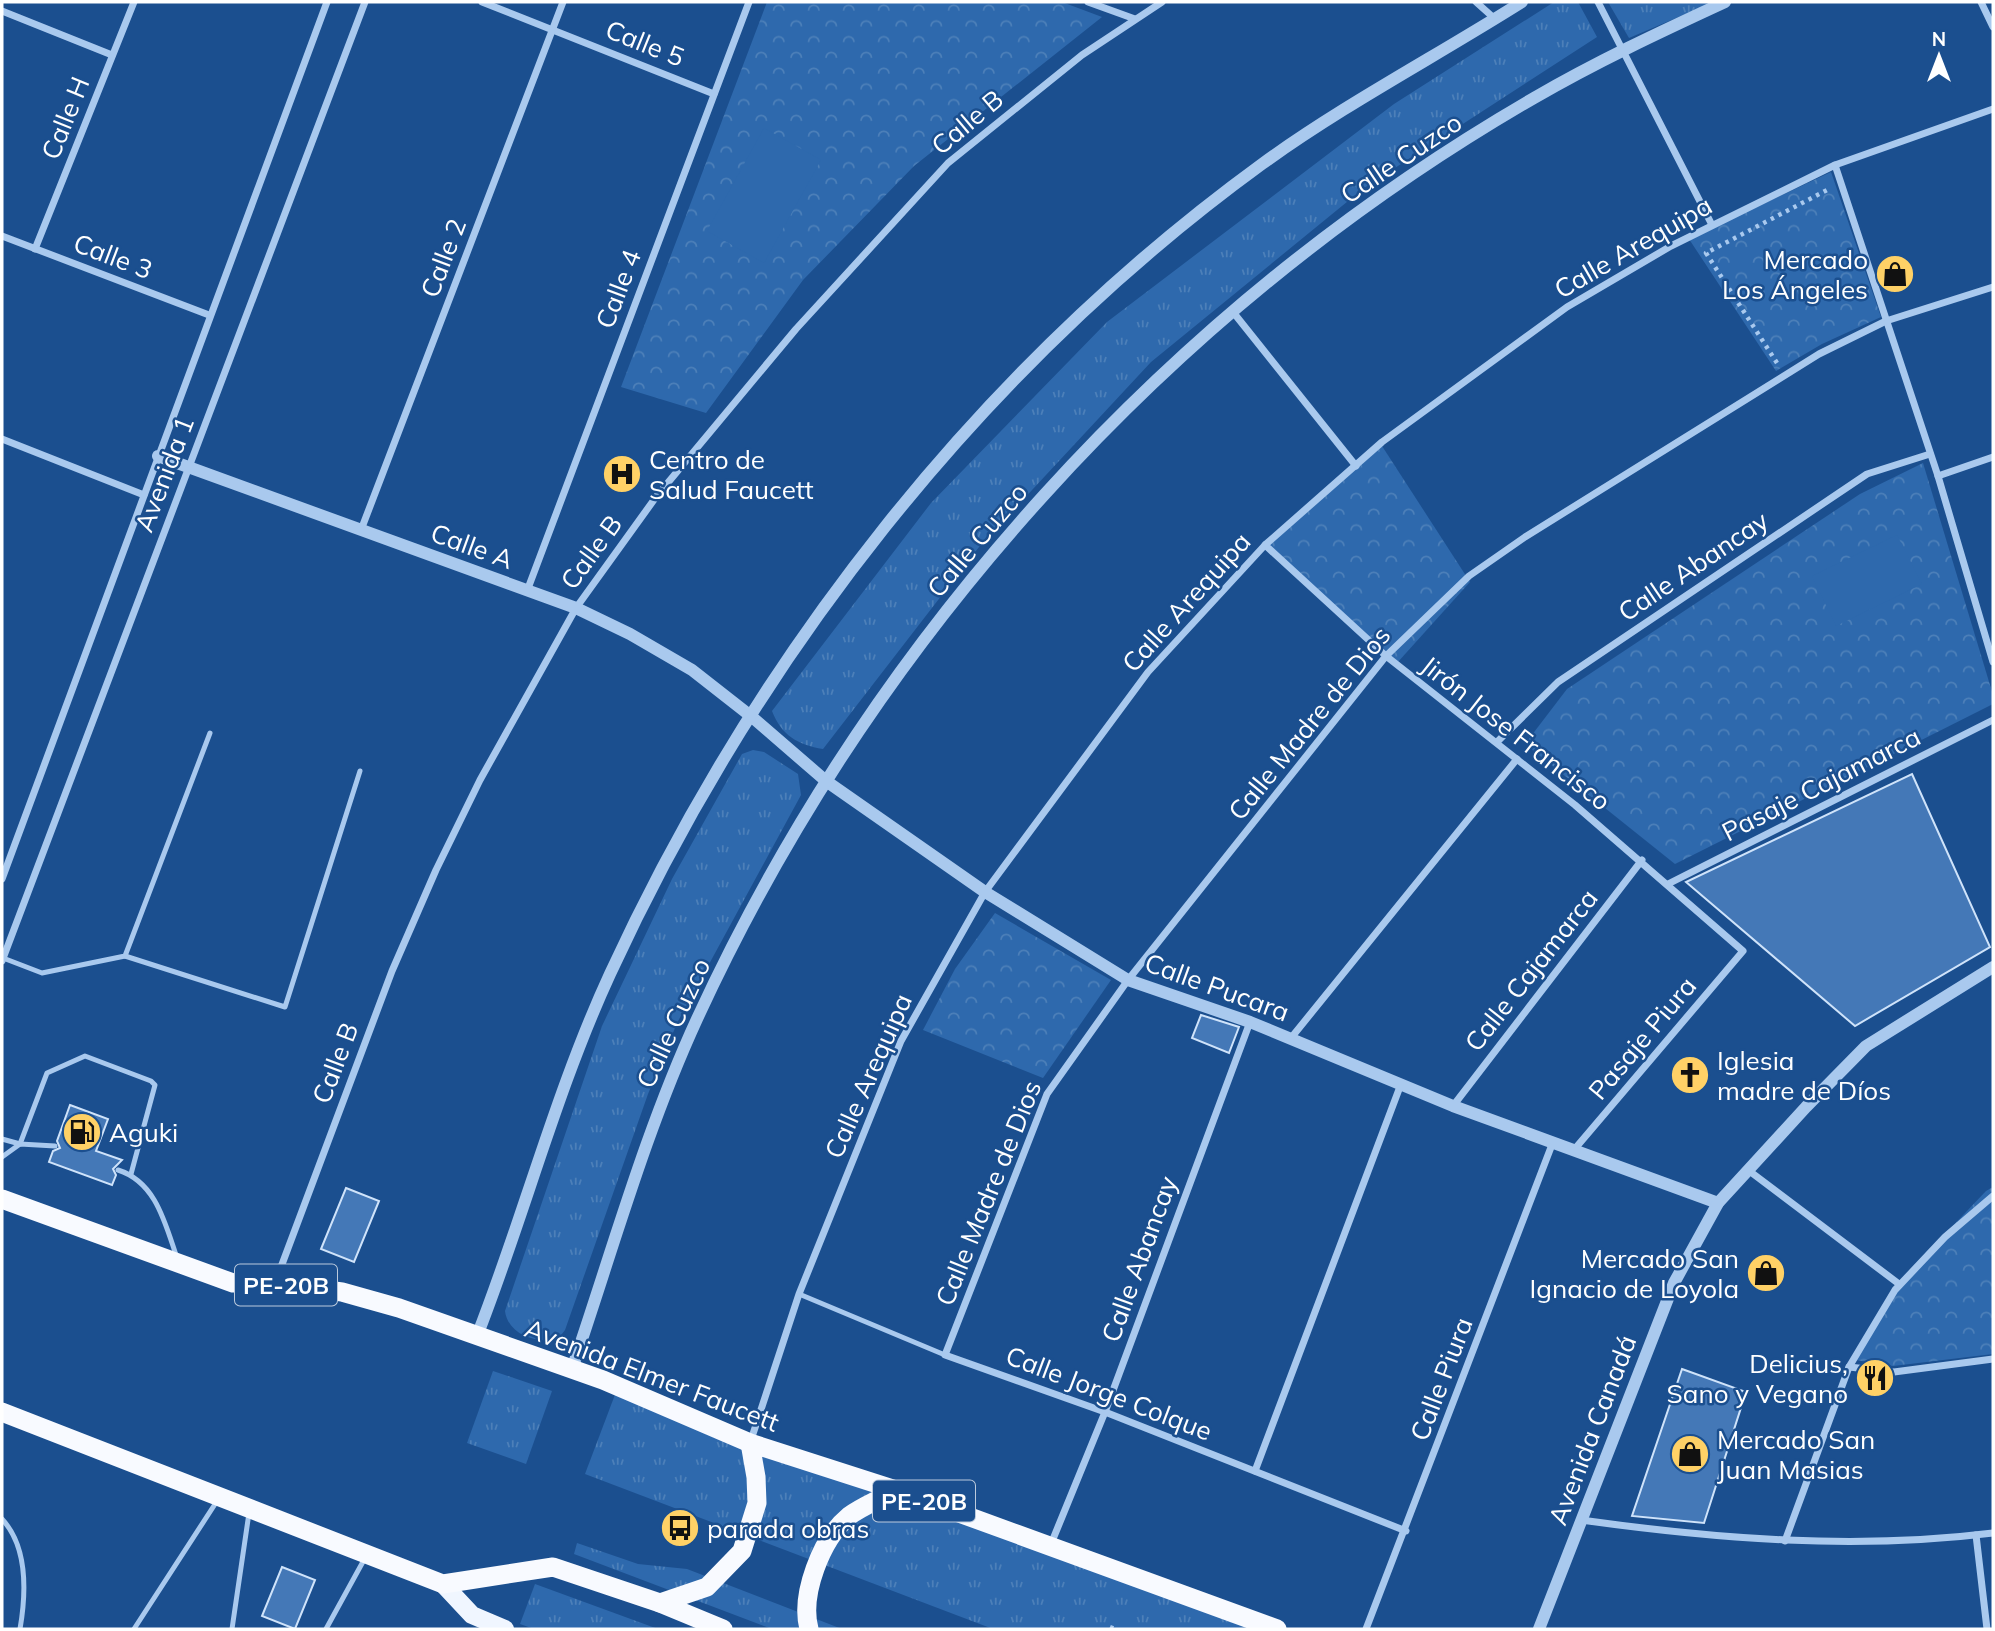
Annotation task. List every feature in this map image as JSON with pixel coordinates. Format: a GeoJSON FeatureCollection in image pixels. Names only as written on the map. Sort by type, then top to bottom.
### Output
{"type":"FeatureCollection","features":[{"type":"Feature","properties":{"kind":"highway","name":"Avenida Elmer Faucett"},"geometry":{"type":"LineString","coordinates":[[2,1199],[233,1283],[275,1283],[342,1292],[477,1336],[572,1369],[750,1443],[896,1490],[1277,1629]]}},
{"type":"Feature","properties":{"kind":"highway"},"geometry":{"type":"LineString","coordinates":[[2,1412],[219,1499],[443,1584],[553,1567],[660,1603],[723,1629]]}},
{"type":"Feature","properties":{"kind":"highway"},"geometry":{"type":"LineString","coordinates":[[660,1603],[707,1587],[742,1551],[757,1503],[750,1443]]}},
{"type":"Feature","properties":{"kind":"highway"},"geometry":{"type":"LineString","coordinates":[[809,1629],[806,1616],[816,1562],[848,1517],[896,1490]]}},
{"type":"Feature","properties":{"kind":"main road"},"geometry":{"type":"LineString","coordinates":[[443,1584],[472,1615],[505,1629]]}},
{"type":"Feature","properties":{"kind":"street","name":"Calle H"},"geometry":{"type":"LineString","coordinates":[[35,249],[134,2]]}},
{"type":"Feature","properties":{"kind":"street","name":"Avenida 1"},"geometry":{"type":"LineString","coordinates":[[2,879],[327,2]]}},
{"type":"Feature","properties":{"kind":"street","name":"Avenida 1"},"geometry":{"type":"LineString","coordinates":[[2,960],[365,2]]}},
{"type":"Feature","properties":{"kind":"street","name":"Calle 5"},"geometry":{"type":"LineString","coordinates":[[482,2],[714,94]]}},
{"type":"Feature","properties":{"kind":"street","name":"Calle 2"},"geometry":{"type":"LineString","coordinates":[[361,530],[563,2]]}},
{"type":"Feature","properties":{"kind":"street","name":"Calle 4"},"geometry":{"type":"LineString","coordinates":[[527,590],[749,2]]}},
{"type":"Feature","properties":{"kind":"street"},"geometry":{"type":"LineString","coordinates":[[1088,2],[1135,19]]}},
{"type":"Feature","properties":{"kind":"street","name":"Calle B"},"geometry":{"type":"LineString","coordinates":[[275,1283],[392,971],[436,870],[480,780],[576,608],[656,497],[796,329],[948,163],[1086,52],[1162,2]]}},
{"type":"Feature","properties":{"kind":"street"},"geometry":{"type":"LineString","coordinates":[[1476,2],[1495,19]]}},
{"type":"Feature","properties":{"kind":"street"},"geometry":{"type":"LineString","coordinates":[[477,1336],[608,977],[673,845],[752,717],[828,602],[912,493],[1003,391],[1081,313],[1153,249],[1262,164],[1376,88],[1522,2]]}},
{"type":"Feature","properties":{"kind":"street"},"geometry":{"type":"LineString","coordinates":[[1598,2],[1624,48],[1712,225]]}},
{"type":"Feature","properties":{"kind":"street","name":"Calle Cuzco"},"geometry":{"type":"LineString","coordinates":[[572,1369],[652,1125],[697,1019],[758,897],[826,781],[886,691],[1013,530],[1144,392],[1233,312],[1300,257],[1430,163],[1534,98],[1624,48],[1725,2]]}},
{"type":"Feature","properties":{"kind":"street"},"geometry":{"type":"LineString","coordinates":[[1981,2],[1993,27]]}},
{"type":"Feature","properties":{"kind":"street"},"geometry":{"type":"LineString","coordinates":[[2,12],[112,55]]}},
{"type":"Feature","properties":{"kind":"street","name":"Calle Arequipa"},"geometry":{"type":"LineString","coordinates":[[750,1443],[799,1294],[901,1041],[985,892],[1148,672],[1265,545],[1402,427],[1567,307],[1712,225],[1835,165],[1993,109]]}},
{"type":"Feature","properties":{"kind":"street"},"geometry":{"type":"LineString","coordinates":[[1835,165],[1938,476],[1993,662]]}},
{"type":"Feature","properties":{"kind":"street","name":"Calle 3"},"geometry":{"type":"LineString","coordinates":[[2,236],[209,315]]}},
{"type":"Feature","properties":{"kind":"street","name":"Calle Madre de Dios"},"geometry":{"type":"LineString","coordinates":[[945,1355],[1047,1094],[1128,980],[1385,656],[1469,576],[1525,537],[1819,354],[1886,321],[1993,287]]}},
{"type":"Feature","properties":{"kind":"street"},"geometry":{"type":"LineString","coordinates":[[1233,312],[1356,466]]}},
{"type":"Feature","properties":{"kind":"street"},"geometry":{"type":"LineString","coordinates":[[2,439],[144,495]]}},
{"type":"Feature","properties":{"kind":"street","name":"Calle Abancay"},"geometry":{"type":"LineString","coordinates":[[1497,742],[1558,682],[1867,474],[1930,454]]}},
{"type":"Feature","properties":{"kind":"street","name":"Calle A"},"geometry":{"type":"LineString","coordinates":[[158,456],[576,608],[630,634],[692,670],[752,717]]}},
{"type":"Feature","properties":{"kind":"street"},"geometry":{"type":"LineString","coordinates":[[1938,476],[1993,457]]}},
{"type":"Feature","properties":{"kind":"street","name":"Jirón Jose Francisco"},"geometry":{"type":"LineString","coordinates":[[1265,545],[1385,656],[1497,742],[1642,860],[1743,951]]}},
{"type":"Feature","properties":{"kind":"street"},"geometry":{"type":"LineString","coordinates":[[1983,629],[1993,626]]}},
{"type":"Feature","properties":{"kind":"street","name":"Calle Pucara"},"geometry":{"type":"LineString","coordinates":[[752,717],[826,781],[985,892],[1128,980],[1250,1022],[1453,1106],[1718,1203]]}},
{"type":"Feature","properties":{"kind":"street","name":"Pasaje Cajamarca"},"geometry":{"type":"LineString","coordinates":[[1668,884],[1993,720]]}},
{"type":"Feature","properties":{"kind":"street"},"geometry":{"type":"LineString","coordinates":[[1290,1038],[1517,759]]}},
{"type":"Feature","properties":{"kind":"street","name":"Calle Cajamarca"},"geometry":{"type":"LineString","coordinates":[[1453,1106],[1642,860]]}},
{"type":"Feature","properties":{"kind":"street","name":"Pasaje Piura"},"geometry":{"type":"LineString","coordinates":[[1573,1151],[1743,951]]}},
{"type":"Feature","properties":{"kind":"street","name":"Avenida Canadá"},"geometry":{"type":"LineString","coordinates":[[1539,1629],[1674,1283],[1718,1203],[1866,1046],[1993,967]]}},
{"type":"Feature","properties":{"kind":"street","name":"Calle Abancay"},"geometry":{"type":"LineString","coordinates":[[1050,1548],[1105,1412],[1250,1022]]}},
{"type":"Feature","properties":{"kind":"street"},"geometry":{"type":"LineString","coordinates":[[1255,1471],[1401,1084]]}},
{"type":"Feature","properties":{"kind":"street","name":"Calle Piura"},"geometry":{"type":"LineString","coordinates":[[1366,1629],[1406,1531],[1553,1142]]}},
{"type":"Feature","properties":{"kind":"street"},"geometry":{"type":"LineString","coordinates":[[1748,1170],[1899,1284]]}},
{"type":"Feature","properties":{"kind":"street"},"geometry":{"type":"LineString","coordinates":[[1785,1541],[1849,1367],[1899,1284],[1945,1237],[1993,1196]]}},
{"type":"Feature","properties":{"kind":"street","name":"Calle Jorge Colque"},"geometry":{"type":"LineString","coordinates":[[945,1355],[1105,1412],[1406,1531]]}},
{"type":"Feature","properties":{"kind":"street"},"geometry":{"type":"LineString","coordinates":[[1849,1367],[1894,1371],[1993,1359]]}},
{"type":"Feature","properties":{"kind":"street"},"geometry":{"type":"LineString","coordinates":[[1581,1520],[1682,1534],[1785,1541],[1881,1541],[1993,1532]]}},
{"type":"Feature","properties":{"kind":"street"},"geometry":{"type":"LineString","coordinates":[[1976,1535],[1987,1629]]}},
{"type":"Feature","properties":{"kind":"lane"},"geometry":{"type":"LineString","coordinates":[[125,956],[210,733]]}},
{"type":"Feature","properties":{"kind":"lane"},"geometry":{"type":"LineString","coordinates":[[2,960],[42,974],[125,956],[285,1007],[360,771]]}},
{"type":"Feature","properties":{"kind":"lane"},"geometry":{"type":"LineString","coordinates":[[2,1157],[20,1144],[47,1073],[85,1056],[151,1080],[155,1085],[131,1174]]}},
{"type":"Feature","properties":{"kind":"lane"},"geometry":{"type":"LineString","coordinates":[[2,1139],[20,1144],[55,1146]]}},
{"type":"Feature","properties":{"kind":"lane"},"geometry":{"type":"LineString","coordinates":[[118,1170],[131,1174],[148,1189],[180,1264]]}},
{"type":"Feature","properties":{"kind":"lane","name":"Calle Jorge Colque"},"geometry":{"type":"LineString","coordinates":[[799,1294],[945,1355]]}},
{"type":"Feature","properties":{"kind":"lane"},"geometry":{"type":"LineString","coordinates":[[134,1629],[219,1499]]}},
{"type":"Feature","properties":{"kind":"lane"},"geometry":{"type":"LineString","coordinates":[[232,1629],[249,1510]]}},
{"type":"Feature","properties":{"kind":"lane"},"geometry":{"type":"LineString","coordinates":[[2,1518],[12,1530],[26,1591],[20,1629]]}},
{"type":"Feature","properties":{"kind":"lane"},"geometry":{"type":"LineString","coordinates":[[326,1629],[367,1554]]}},
{"type":"Feature","properties":{"kind":"path"},"geometry":{"type":"LineString","coordinates":[[1786,359],[1776,364],[1706,253],[1830,189],[1834,202]]}},
{"type":"Feature","properties":{"kind":"green space"},"geometry":{"type":"Polygon","coordinates":[[[767,2],[1062,2],[1102,17],[914,166],[803,280],[706,413],[621,387],[767,2]]]}},
{"type":"Feature","properties":{"kind":"green space"},"geometry":{"type":"Polygon","coordinates":[[[1554,2],[1578,2],[1597,37],[1364,188],[1151,362],[979,547],[823,749],[798,742],[786,733],[772,711],[931,503],[1107,322],[1394,104],[1554,2]]]}},
{"type":"Feature","properties":{"kind":"green space"},"geometry":{"type":"Polygon","coordinates":[[[1608,2],[1714,2],[1629,38],[1608,2]]]}},
{"type":"Feature","properties":{"kind":"green space"},"geometry":{"type":"Polygon","coordinates":[[[764,128],[821,160],[764,263],[707,231],[764,128]]]}},
{"type":"Feature","properties":{"kind":"green space"},"geometry":{"type":"Polygon","coordinates":[[[1831,172],[1881,317],[1822,344],[1776,371],[1689,239],[1831,172]]]}},
{"type":"Feature","properties":{"kind":"green space"},"geometry":{"type":"Polygon","coordinates":[[[1382,446],[1470,582],[1397,663],[1265,549],[1382,446]]]}},
{"type":"Feature","properties":{"kind":"green space"},"geometry":{"type":"Polygon","coordinates":[[[1923,463],[1993,695],[1993,704],[1675,864],[1525,744],[1567,689],[1860,494],[1923,463]]]}},
{"type":"Feature","properties":{"kind":"green space"},"geometry":{"type":"Polygon","coordinates":[[[1897,535],[1922,584],[1836,626],[1812,576],[1897,535]]]}},
{"type":"Feature","properties":{"kind":"green space"},"geometry":{"type":"Polygon","coordinates":[[[753,750],[764,752],[798,774],[801,795],[677,1023],[648,1094],[565,1330],[558,1339],[541,1340],[525,1336],[512,1326],[505,1311],[602,1026],[672,879],[742,754],[753,750]]]}},
{"type":"Feature","properties":{"kind":"green space"},"geometry":{"type":"Polygon","coordinates":[[[995,913],[1111,980],[1043,1078],[923,1030],[955,969],[995,913]]]}},
{"type":"Feature","properties":{"kind":"green space"},"geometry":{"type":"Polygon","coordinates":[[[1993,1187],[1993,1354],[1893,1366],[1855,1360],[1907,1274],[1986,1191],[1993,1187]]]}},
{"type":"Feature","properties":{"kind":"green space"},"geometry":{"type":"Polygon","coordinates":[[[493,1371],[552,1391],[526,1464],[467,1443],[493,1371]]]}},
{"type":"Feature","properties":{"kind":"green space"},"geometry":{"type":"Polygon","coordinates":[[[616,1392],[1258,1629],[993,1629],[585,1474],[616,1392]]]}},
{"type":"Feature","properties":{"kind":"green space"},"geometry":{"type":"Polygon","coordinates":[[[577,1543],[638,1564],[687,1569],[842,1629],[772,1629],[574,1554],[577,1543]]]}},
{"type":"Feature","properties":{"kind":"green space"},"geometry":{"type":"Polygon","coordinates":[[[535,1584],[658,1629],[534,1629],[520,1624],[535,1584]]]}},
{"type":"Feature","properties":{"kind":"building"},"geometry":{"type":"Polygon","coordinates":[[[1912,774],[1990,947],[1855,1026],[1686,882],[1912,774]]]}},
{"type":"Feature","properties":{"kind":"building"},"geometry":{"type":"Polygon","coordinates":[[[1201,1015],[1239,1027],[1229,1053],[1192,1038],[1201,1015]]]}},
{"type":"Feature","properties":{"kind":"building","name":"Aguki"},"geometry":{"type":"Polygon","coordinates":[[[70,1105],[108,1119],[96,1151],[122,1160],[113,1169],[116,1175],[112,1185],[49,1162],[53,1151],[60,1148],[57,1141],[70,1105]]]}},
{"type":"Feature","properties":{"kind":"building"},"geometry":{"type":"Polygon","coordinates":[[[346,1188],[379,1201],[354,1262],[321,1249],[346,1188]]]}},
{"type":"Feature","properties":{"kind":"building","name":"Mercado San Juan Masias"},"geometry":{"type":"Polygon","coordinates":[[[1682,1369],[1746,1392],[1704,1523],[1632,1516],[1682,1369]]]}},
{"type":"Feature","properties":{"kind":"building"},"geometry":{"type":"Polygon","coordinates":[[[282,1567],[315,1580],[295,1629],[262,1616],[282,1567]]]}},
{"type":"Feature","properties":{"kind":"place","name":"Mercado Los Ángeles"},"geometry":{"type":"Point","coordinates":[1895,274]}},
{"type":"Feature","properties":{"kind":"place","name":"Centro de Salud Faucett"},"geometry":{"type":"Point","coordinates":[622,474]}},
{"type":"Feature","properties":{"kind":"place","name":"Iglesia madre de Díos"},"geometry":{"type":"Point","coordinates":[1690,1075]}},
{"type":"Feature","properties":{"kind":"place","name":"Aguki"},"geometry":{"type":"Point","coordinates":[82,1132]}},
{"type":"Feature","properties":{"kind":"place","name":"Mercado San Ignacio de Loyola"},"geometry":{"type":"Point","coordinates":[1766,1273]}},
{"type":"Feature","properties":{"kind":"place","name":"Delicius, Sano y Vegano"},"geometry":{"type":"Point","coordinates":[1875,1378]}},
{"type":"Feature","properties":{"kind":"place","name":"Mercado San Juan Masias"},"geometry":{"type":"Point","coordinates":[1690,1454]}},
{"type":"Feature","properties":{"kind":"place","name":"parada obras"},"geometry":{"type":"Point","coordinates":[680,1528]}}]}
